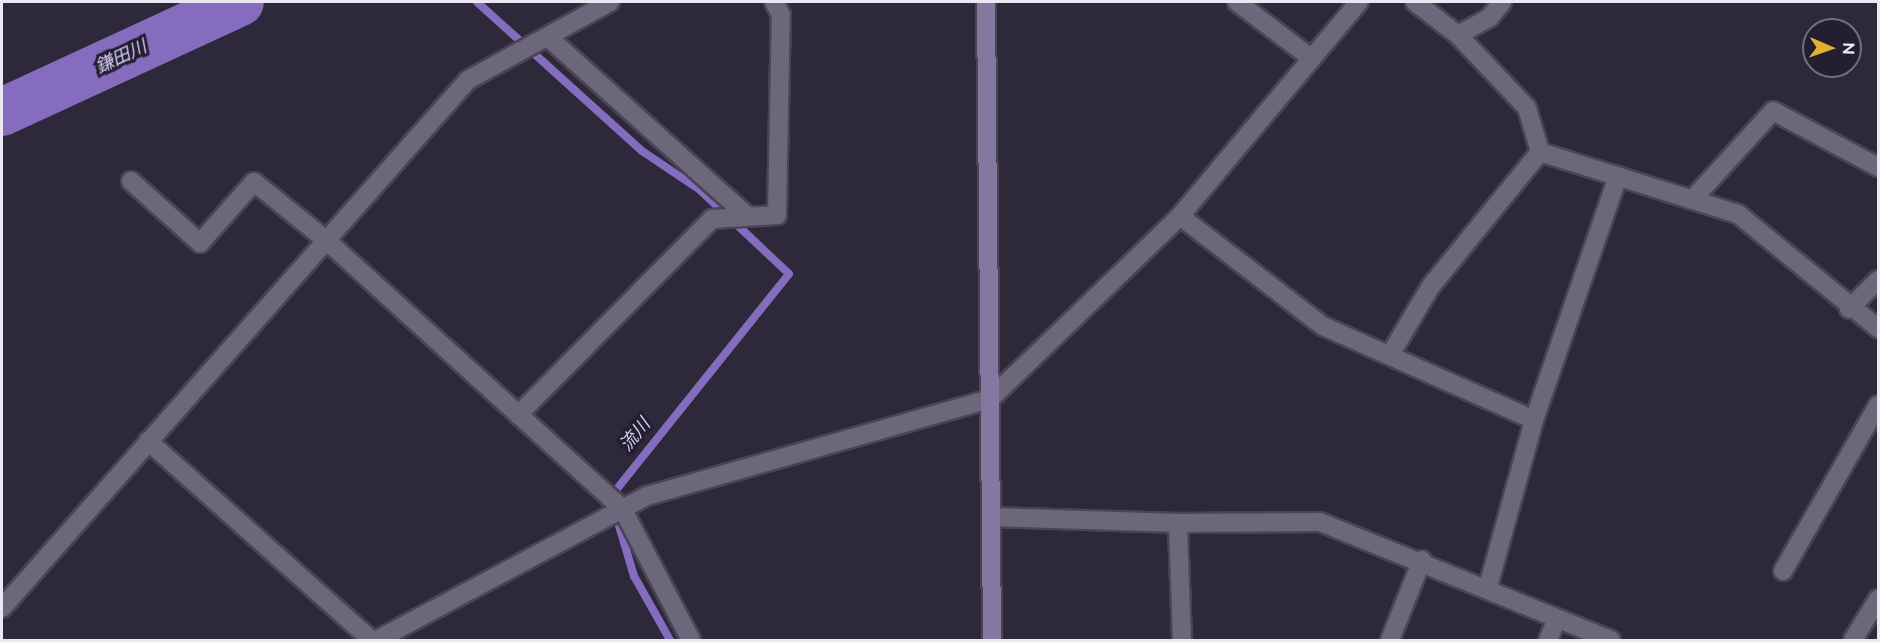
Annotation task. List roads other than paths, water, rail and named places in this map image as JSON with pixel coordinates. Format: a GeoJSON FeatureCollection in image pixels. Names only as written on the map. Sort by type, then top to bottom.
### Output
{"type":"FeatureCollection","features":[{"type":"Feature","properties":{"kind":"street"},"geometry":{"type":"LineString","coordinates":[[2,608],[468,80],[549,38],[610,2]]}},
{"type":"Feature","properties":{"kind":"street"},"geometry":{"type":"LineString","coordinates":[[518,415],[712,219],[746,214],[777,215],[781,15],[774,2]]}},
{"type":"Feature","properties":{"kind":"street"},"geometry":{"type":"LineString","coordinates":[[986,2],[992,640]]}},
{"type":"Feature","properties":{"kind":"street"},"geometry":{"type":"LineString","coordinates":[[1237,2],[1311,58]]}},
{"type":"Feature","properties":{"kind":"street"},"geometry":{"type":"LineString","coordinates":[[377,640],[647,496],[990,399],[1180,216],[1359,2]]}},
{"type":"Feature","properties":{"kind":"street"},"geometry":{"type":"LineString","coordinates":[[1414,2],[1458,35],[1527,108],[1540,152]]}},
{"type":"Feature","properties":{"kind":"street"},"geometry":{"type":"LineString","coordinates":[[1458,35],[1490,17],[1502,2]]}},
{"type":"Feature","properties":{"kind":"street"},"geometry":{"type":"LineString","coordinates":[[549,38],[746,214]]}},
{"type":"Feature","properties":{"kind":"street"},"geometry":{"type":"LineString","coordinates":[[1692,200],[1773,111],[1878,167]]}},
{"type":"Feature","properties":{"kind":"street"},"geometry":{"type":"LineString","coordinates":[[1540,152],[1738,214],[1850,309],[1878,328]]}},
{"type":"Feature","properties":{"kind":"street"},"geometry":{"type":"LineString","coordinates":[[1390,355],[1431,286],[1540,152]]}},
{"type":"Feature","properties":{"kind":"street"},"geometry":{"type":"LineString","coordinates":[[1488,587],[1534,420],[1618,176]]}},
{"type":"Feature","properties":{"kind":"street"},"geometry":{"type":"LineString","coordinates":[[131,182],[200,243],[254,182],[326,240],[622,508],[691,640]]}},
{"type":"Feature","properties":{"kind":"street"},"geometry":{"type":"LineString","coordinates":[[1180,216],[1323,326],[1534,420]]}},
{"type":"Feature","properties":{"kind":"street"},"geometry":{"type":"LineString","coordinates":[[1850,309],[1878,280]]}},
{"type":"Feature","properties":{"kind":"street"},"geometry":{"type":"LineString","coordinates":[[1783,571],[1878,405]]}},
{"type":"Feature","properties":{"kind":"street"},"geometry":{"type":"LineString","coordinates":[[148,441],[371,640]]}},
{"type":"Feature","properties":{"kind":"street"},"geometry":{"type":"LineString","coordinates":[[991,517],[1178,523],[1320,522],[1422,560],[1611,640]]}},
{"type":"Feature","properties":{"kind":"street"},"geometry":{"type":"LineString","coordinates":[[1178,523],[1182,640]]}},
{"type":"Feature","properties":{"kind":"street"},"geometry":{"type":"LineString","coordinates":[[1390,640],[1422,560]]}},
{"type":"Feature","properties":{"kind":"street"},"geometry":{"type":"LineString","coordinates":[[1853,640],[1878,599]]}},
{"type":"Feature","properties":{"kind":"street"},"geometry":{"type":"LineString","coordinates":[[1548,640],[1557,619]]}},
{"type":"Feature","properties":{"kind":"waterway","name":"鎌田川"},"geometry":{"type":"LineString","coordinates":[[2,112],[240,2]]}},
{"type":"Feature","properties":{"kind":"waterway"},"geometry":{"type":"LineString","coordinates":[[477,2],[642,151],[700,190],[789,274],[611,496]]}},
{"type":"Feature","properties":{"kind":"waterway","name":"流川"},"geometry":{"type":"LineString","coordinates":[[615,512],[634,576],[670,640]]}}]}
